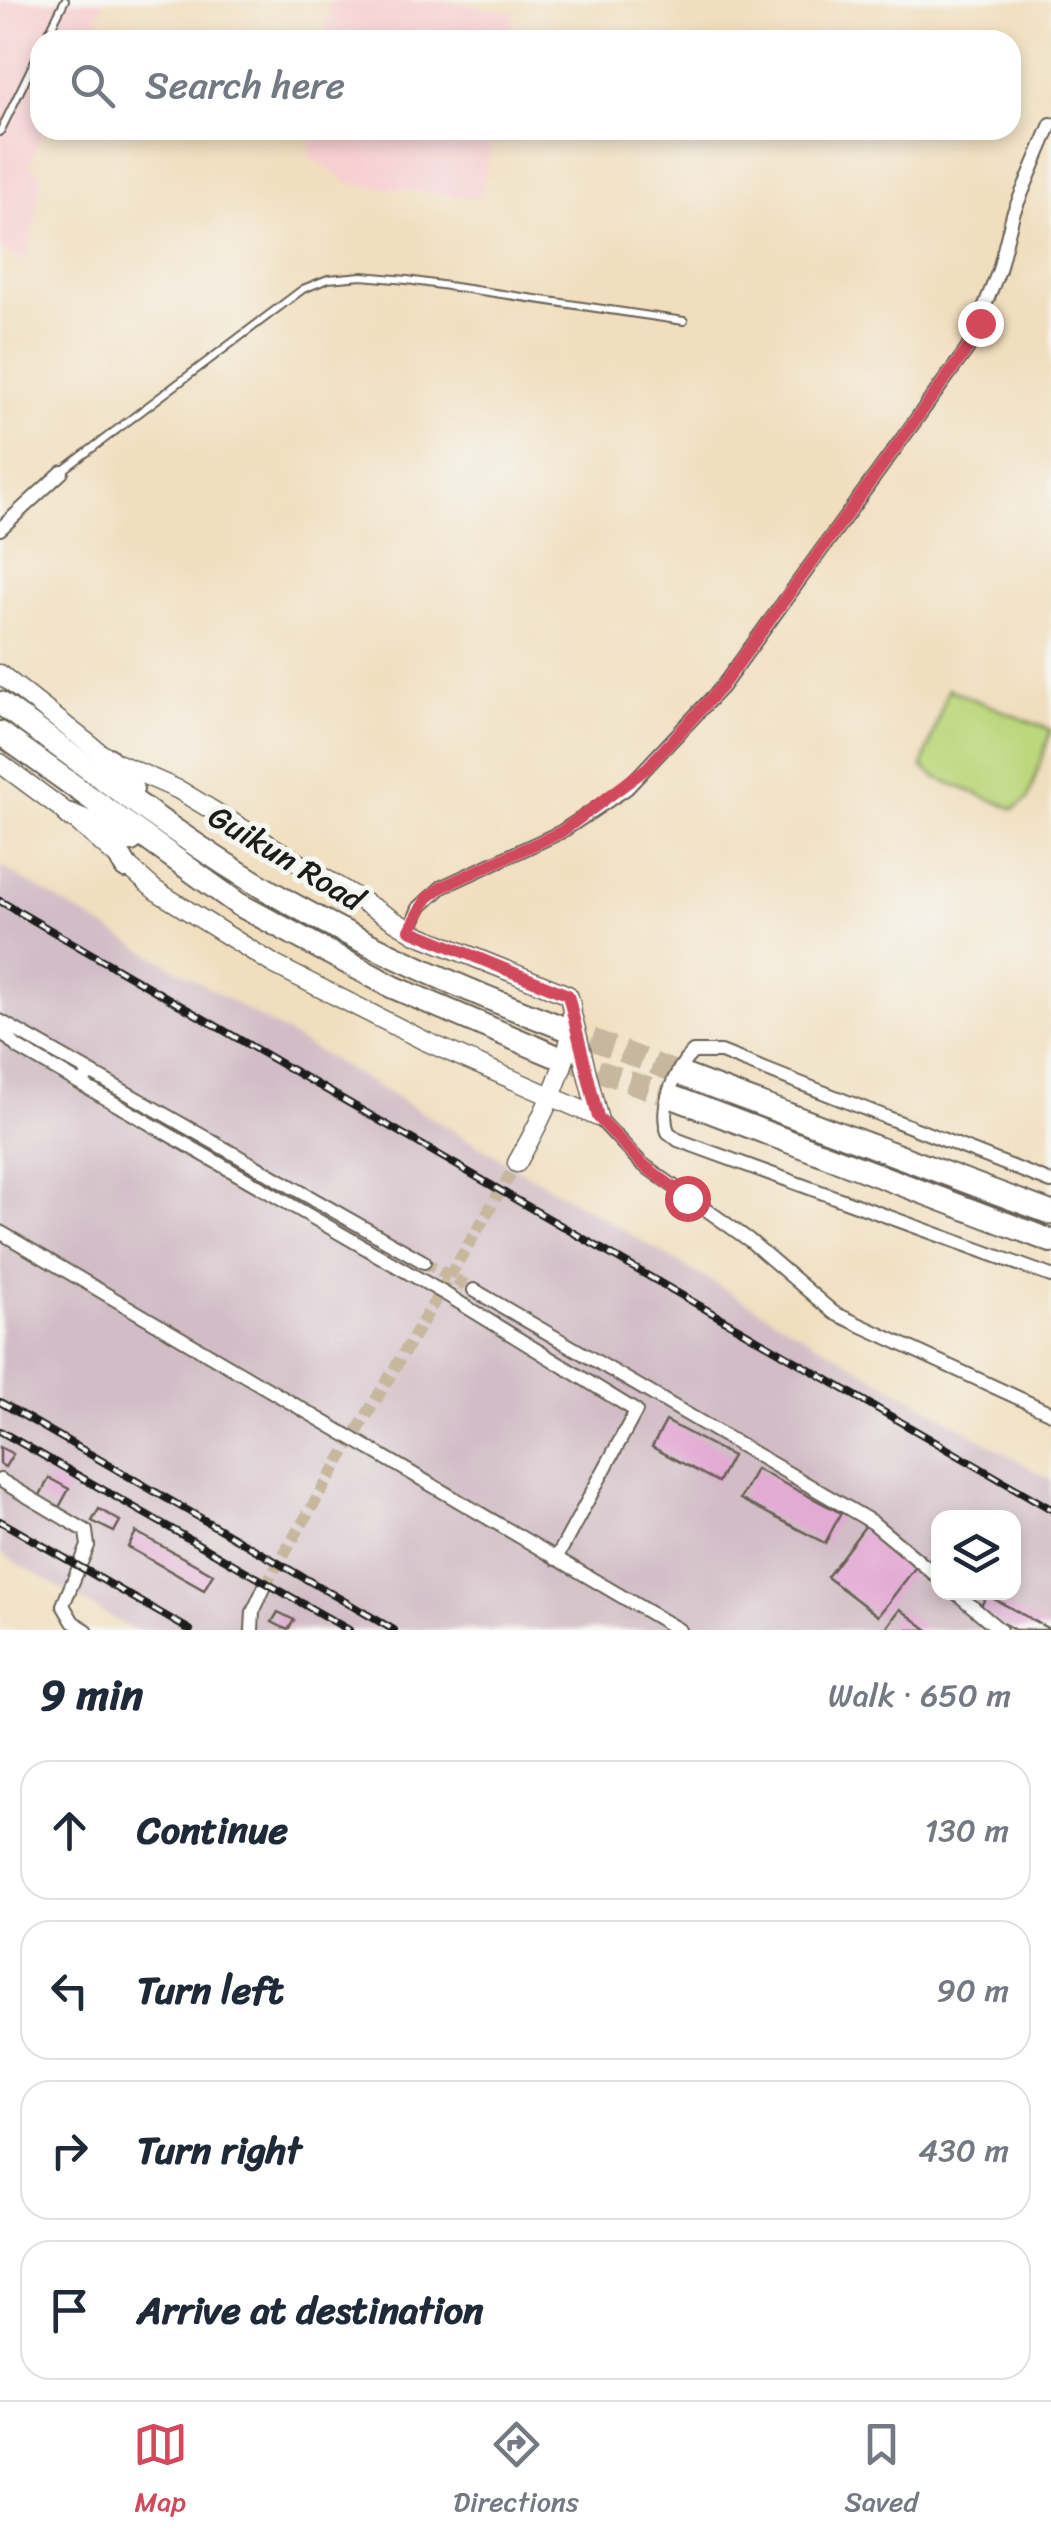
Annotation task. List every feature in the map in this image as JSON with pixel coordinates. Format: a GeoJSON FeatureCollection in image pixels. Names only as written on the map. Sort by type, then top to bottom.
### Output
{"type":"FeatureCollection","features":[{"type":"Feature","properties":{"kind":"highway","name":"Guikun Road"},"geometry":{"type":"LineString","coordinates":[[0,703],[150,812],[274,894],[404,964],[567,1022]]}},
{"type":"Feature","properties":{"kind":"highway","name":"Guikun Road"},"geometry":{"type":"LineString","coordinates":[[0,733],[238,904],[336,958],[554,1054]]}},
{"type":"Feature","properties":{"kind":"highway"},"geometry":{"type":"LineString","coordinates":[[108,759],[150,812]]}},
{"type":"Feature","properties":{"kind":"highway"},"geometry":{"type":"LineString","coordinates":[[76,788],[126,867]]}},
{"type":"Feature","properties":{"kind":"highway"},"geometry":{"type":"LineString","coordinates":[[70,814],[166,855]]}},
{"type":"Feature","properties":{"kind":"highway"},"geometry":{"type":"LineString","coordinates":[[685,1076],[1051,1213]]}},
{"type":"Feature","properties":{"kind":"highway"},"geometry":{"type":"LineString","coordinates":[[675,1098],[1051,1241]]}},
{"type":"Feature","properties":{"kind":"street"},"geometry":{"type":"LineString","coordinates":[[410,930],[427,898],[442,887],[561,832],[627,788],[722,686],[968,348],[999,270],[1013,214],[1051,124]]}},
{"type":"Feature","properties":{"kind":"street"},"geometry":{"type":"LineString","coordinates":[[0,529],[62,472]]}},
{"type":"Feature","properties":{"kind":"street"},"geometry":{"type":"LineString","coordinates":[[0,674],[108,759],[179,790],[410,930],[562,990],[571,1001],[551,1096],[517,1163]]}},
{"type":"Feature","properties":{"kind":"street"},"geometry":{"type":"LineString","coordinates":[[0,763],[70,814],[126,867],[226,936],[326,994],[598,1117],[641,1163],[749,1240],[834,1313],[1051,1413]]}},
{"type":"Feature","properties":{"kind":"street"},"geometry":{"type":"LineString","coordinates":[[0,1022],[636,1410]]}},
{"type":"Feature","properties":{"kind":"street"},"geometry":{"type":"LineString","coordinates":[[567,1022],[598,1117]]}},
{"type":"Feature","properties":{"kind":"street"},"geometry":{"type":"LineString","coordinates":[[0,1030],[18,1047],[86,1077],[424,1262]]}},
{"type":"Feature","properties":{"kind":"street"},"geometry":{"type":"LineString","coordinates":[[1051,1182],[743,1059],[704,1050],[693,1052],[679,1068],[664,1120],[668,1132],[678,1140],[1051,1276]]}},
{"type":"Feature","properties":{"kind":"street"},"geometry":{"type":"LineString","coordinates":[[0,1232],[679,1630]]}},
{"type":"Feature","properties":{"kind":"street"},"geometry":{"type":"LineString","coordinates":[[474,1290],[872,1522],[931,1572]]}},
{"type":"Feature","properties":{"kind":"street"},"geometry":{"type":"LineString","coordinates":[[556,1559],[647,1391]]}},
{"type":"Feature","properties":{"kind":"street"},"geometry":{"type":"LineString","coordinates":[[0,1480],[86,1532],[88,1546],[63,1605],[73,1622],[86,1630]]}},
{"type":"Feature","properties":{"kind":"street"},"geometry":{"type":"LineString","coordinates":[[252,1630],[253,1612],[265,1586]]}},
{"type":"Feature","properties":{"kind":"street"},"geometry":{"type":"LineString","coordinates":[[964,1600],[1000,1630]]}},
{"type":"Feature","properties":{"kind":"lane"},"geometry":{"type":"LineString","coordinates":[[50,30],[64,0]]}},
{"type":"Feature","properties":{"kind":"lane"},"geometry":{"type":"LineString","coordinates":[[0,132],[30,70]]}},
{"type":"Feature","properties":{"kind":"lane"},"geometry":{"type":"LineString","coordinates":[[62,472],[278,306],[328,279],[362,276],[407,280],[684,320]]}},
{"type":"Feature","properties":{"kind":"shaded area"},"geometry":{"type":"Polygon","coordinates":[[[0,0],[105,0],[92,30],[30,30],[30,140],[40,140],[29,164],[43,175],[27,260],[0,251],[0,0]]]}},
{"type":"Feature","properties":{"kind":"shaded area"},"geometry":{"type":"Polygon","coordinates":[[[330,0],[440,0],[515,12],[512,30],[326,30],[330,0]]]}},
{"type":"Feature","properties":{"kind":"shaded area"},"geometry":{"type":"Polygon","coordinates":[[[311,140],[492,140],[481,199],[350,184],[309,156],[311,140]]]}},
{"type":"Feature","properties":{"kind":"shaded area"},"geometry":{"type":"Polygon","coordinates":[[[0,866],[1051,1480],[1051,1630],[133,1630],[0,1553],[0,866]]]}},
{"type":"Feature","properties":{"kind":"green space"},"geometry":{"type":"Polygon","coordinates":[[[948,689],[1051,730],[1028,799],[1014,809],[935,777],[922,767],[948,689]]]}},
{"type":"Feature","properties":{"kind":"building"},"geometry":{"type":"Polygon","coordinates":[[[666,1421],[732,1456],[718,1482],[652,1447],[666,1421]]]}},
{"type":"Feature","properties":{"kind":"building"},"geometry":{"type":"Polygon","coordinates":[[[0,1447],[13,1454],[5,1467],[0,1464],[0,1447]]]}},
{"type":"Feature","properties":{"kind":"building"},"geometry":{"type":"Polygon","coordinates":[[[756,1469],[841,1513],[825,1543],[740,1499],[756,1469]]]}},
{"type":"Feature","properties":{"kind":"building"},"geometry":{"type":"Polygon","coordinates":[[[49,1478],[69,1489],[58,1509],[38,1499],[49,1478]]]}},
{"type":"Feature","properties":{"kind":"building"},"geometry":{"type":"Polygon","coordinates":[[[99,1509],[120,1521],[114,1532],[92,1521],[99,1509]]]}},
{"type":"Feature","properties":{"kind":"building"},"geometry":{"type":"Polygon","coordinates":[[[866,1525],[918,1564],[878,1616],[827,1577],[866,1525]]]}},
{"type":"Feature","properties":{"kind":"building"},"geometry":{"type":"Polygon","coordinates":[[[136,1532],[213,1574],[204,1590],[128,1547],[136,1532]]]}},
{"type":"Feature","properties":{"kind":"building"},"geometry":{"type":"Polygon","coordinates":[[[984,1600],[996,1600],[1051,1630],[1015,1630],[979,1610],[984,1600]]]}},
{"type":"Feature","properties":{"kind":"building"},"geometry":{"type":"Polygon","coordinates":[[[900,1609],[928,1630],[885,1630],[900,1609]]]}},
{"type":"Feature","properties":{"kind":"building"},"geometry":{"type":"Polygon","coordinates":[[[278,1612],[294,1620],[288,1630],[272,1622],[278,1612]]]}},
{"type":"Feature","properties":{"kind":"tunnel"},"geometry":{"type":"LineString","coordinates":[[561,1027],[685,1076]]}},
{"type":"Feature","properties":{"kind":"tunnel"},"geometry":{"type":"LineString","coordinates":[[566,1059],[675,1098]]}},
{"type":"Feature","properties":{"kind":"tunnel"},"geometry":{"type":"LineString","coordinates":[[265,1586],[517,1163]]}},
{"type":"Feature","properties":{"kind":"tunnel"},"geometry":{"type":"LineString","coordinates":[[424,1262],[474,1290]]}},
{"type":"Feature","properties":{"kind":"railway"},"geometry":{"type":"LineString","coordinates":[[0,901],[1051,1509]]}},
{"type":"Feature","properties":{"kind":"railway"},"geometry":{"type":"LineString","coordinates":[[0,1402],[394,1630]]}},
{"type":"Feature","properties":{"kind":"railway"},"geometry":{"type":"LineString","coordinates":[[0,1431],[349,1630]]}},
{"type":"Feature","properties":{"kind":"railway"},"geometry":{"type":"LineString","coordinates":[[0,1521],[190,1630]]}},
{"type":"Feature","properties":{"kind":"route"},"geometry":{"type":"LineString","coordinates":[[687,1198],[641,1163],[598,1117],[586,1083],[580,1036],[568,995],[410,930],[419,908],[442,887],[561,832],[627,788],[647,768],[722,686],[968,348],[980,323]]}}]}
